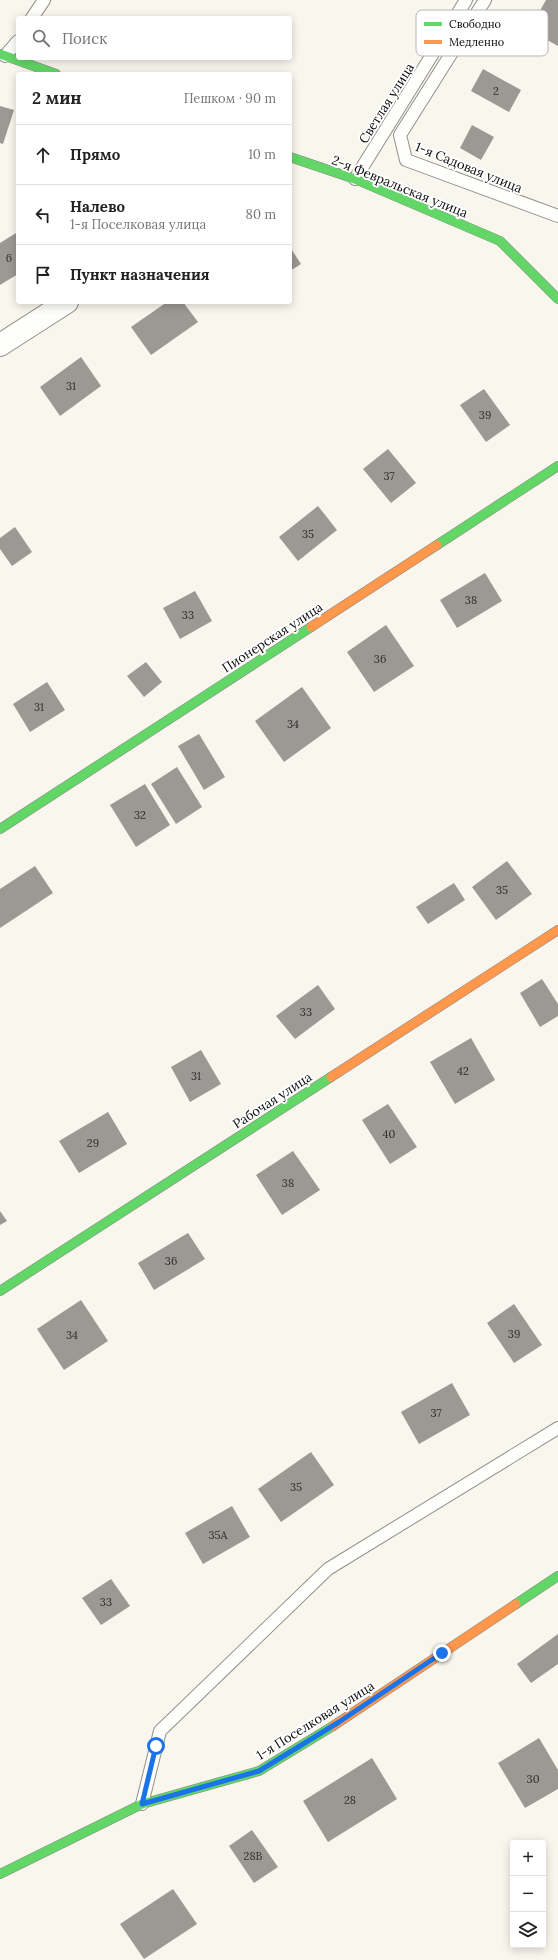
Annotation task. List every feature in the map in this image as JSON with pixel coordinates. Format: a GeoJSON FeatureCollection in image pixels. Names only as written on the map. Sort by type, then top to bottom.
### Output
{"type":"FeatureCollection","features":[{"type":"Feature","properties":{"kind":"street"},"geometry":{"type":"LineString","coordinates":[[2,55],[16,60]]}},
{"type":"Feature","properties":{"kind":"street"},"geometry":{"type":"LineString","coordinates":[[16,60],[50,72]]}},
{"type":"Feature","properties":{"kind":"street","name":"2-я Февральская улица"},"geometry":{"type":"LineString","coordinates":[[292,158],[355,179],[500,241],[558,299]]}},
{"type":"Feature","properties":{"kind":"street"},"geometry":{"type":"LineString","coordinates":[[0,345],[64,304]]}},
{"type":"Feature","properties":{"kind":"street","name":"Пионерская улица"},"geometry":{"type":"LineString","coordinates":[[0,829],[558,466]]}},
{"type":"Feature","properties":{"kind":"street","name":"Рабочая улица"},"geometry":{"type":"LineString","coordinates":[[0,1291],[558,930]]}},
{"type":"Feature","properties":{"kind":"street","name":"1-я Поселковая улица"},"geometry":{"type":"LineString","coordinates":[[0,1874],[142,1804],[259,1771],[339,1722],[558,1576]]}},
{"type":"Feature","properties":{"kind":"lane"},"geometry":{"type":"LineString","coordinates":[[33,16],[44,0]]}},
{"type":"Feature","properties":{"kind":"lane","name":"Светлая улица"},"geometry":{"type":"LineString","coordinates":[[460,10],[466,0]]}},
{"type":"Feature","properties":{"kind":"lane","name":"1-я Садовая улица"},"geometry":{"type":"LineString","coordinates":[[479,10],[485,0]]}},
{"type":"Feature","properties":{"kind":"lane"},"geometry":{"type":"LineString","coordinates":[[2,55],[16,43]]}},
{"type":"Feature","properties":{"kind":"lane","name":"Светлая улица"},"geometry":{"type":"LineString","coordinates":[[355,179],[431,56]]}},
{"type":"Feature","properties":{"kind":"lane","name":"1-я Садовая улица"},"geometry":{"type":"LineString","coordinates":[[450,56],[400,135],[406,160],[558,216]]}},
{"type":"Feature","properties":{"kind":"lane"},"geometry":{"type":"LineString","coordinates":[[142,1804],[160,1731],[328,1569],[558,1428]]}},
{"type":"Feature","properties":{"kind":"building"},"geometry":{"type":"Polygon","coordinates":[[[546,0],[558,0],[558,46],[548,40],[548,10],[540,10],[546,0]]]}},
{"type":"Feature","properties":{"kind":"building"},"geometry":{"type":"Polygon","coordinates":[[[483,69],[521,90],[509,112],[471,91],[483,69]]]}},
{"type":"Feature","properties":{"kind":"building"},"geometry":{"type":"Polygon","coordinates":[[[0,106],[14,110],[3,144],[0,143],[0,106]]]}},
{"type":"Feature","properties":{"kind":"building"},"geometry":{"type":"Polygon","coordinates":[[[472,125],[494,137],[481,160],[460,148],[472,125]]]}},
{"type":"Feature","properties":{"kind":"building"},"geometry":{"type":"Polygon","coordinates":[[[16,233],[16,275],[0,285],[0,243],[16,233]]]}},
{"type":"Feature","properties":{"kind":"building"},"geometry":{"type":"Polygon","coordinates":[[[292,250],[301,264],[292,270],[292,250]]]}},
{"type":"Feature","properties":{"kind":"building"},"geometry":{"type":"Polygon","coordinates":[[[164,304],[184,304],[198,322],[151,355],[131,327],[164,304]]]}},
{"type":"Feature","properties":{"kind":"building"},"geometry":{"type":"Polygon","coordinates":[[[81,357],[101,386],[60,416],[40,387],[81,357]]]}},
{"type":"Feature","properties":{"kind":"building"},"geometry":{"type":"Polygon","coordinates":[[[484,389],[510,425],[486,442],[460,405],[484,389]]]}},
{"type":"Feature","properties":{"kind":"building"},"geometry":{"type":"Polygon","coordinates":[[[388,449],[416,483],[391,503],[363,469],[388,449]]]}},
{"type":"Feature","properties":{"kind":"building"},"geometry":{"type":"Polygon","coordinates":[[[318,506],[337,530],[298,561],[279,537],[318,506]]]}},
{"type":"Feature","properties":{"kind":"building"},"geometry":{"type":"Polygon","coordinates":[[[15,527],[32,552],[12,566],[0,549],[0,538],[15,527]]]}},
{"type":"Feature","properties":{"kind":"building"},"geometry":{"type":"Polygon","coordinates":[[[485,573],[502,601],[457,628],[440,600],[485,573]]]}},
{"type":"Feature","properties":{"kind":"building"},"geometry":{"type":"Polygon","coordinates":[[[195,591],[212,621],[180,639],[163,608],[195,591]]]}},
{"type":"Feature","properties":{"kind":"building"},"geometry":{"type":"Polygon","coordinates":[[[386,625],[414,666],[374,692],[347,652],[386,625]]]}},
{"type":"Feature","properties":{"kind":"building"},"geometry":{"type":"Polygon","coordinates":[[[146,662],[162,682],[144,697],[127,676],[146,662]]]}},
{"type":"Feature","properties":{"kind":"building"},"geometry":{"type":"Polygon","coordinates":[[[47,682],[65,710],[30,732],[13,704],[47,682]]]}},
{"type":"Feature","properties":{"kind":"building"},"geometry":{"type":"Polygon","coordinates":[[[302,687],[331,728],[284,762],[255,721],[302,687]]]}},
{"type":"Feature","properties":{"kind":"building"},"geometry":{"type":"Polygon","coordinates":[[[199,734],[225,777],[204,790],[178,746],[199,734]]]}},
{"type":"Feature","properties":{"kind":"building"},"geometry":{"type":"Polygon","coordinates":[[[177,767],[202,807],[176,824],[151,784],[177,767]]]}},
{"type":"Feature","properties":{"kind":"building"},"geometry":{"type":"Polygon","coordinates":[[[145,784],[170,825],[136,847],[110,805],[145,784]]]}},
{"type":"Feature","properties":{"kind":"building"},"geometry":{"type":"Polygon","coordinates":[[[507,861],[532,894],[496,920],[472,887],[507,861]]]}},
{"type":"Feature","properties":{"kind":"building"},"geometry":{"type":"Polygon","coordinates":[[[35,866],[53,893],[0,928],[0,889],[35,866]]]}},
{"type":"Feature","properties":{"kind":"building"},"geometry":{"type":"Polygon","coordinates":[[[454,883],[465,900],[428,924],[416,907],[454,883]]]}},
{"type":"Feature","properties":{"kind":"building"},"geometry":{"type":"Polygon","coordinates":[[[542,979],[558,1004],[558,1016],[540,1027],[520,993],[542,979]]]}},
{"type":"Feature","properties":{"kind":"building"},"geometry":{"type":"Polygon","coordinates":[[[318,985],[335,1009],[295,1039],[276,1016],[318,985]]]}},
{"type":"Feature","properties":{"kind":"building"},"geometry":{"type":"Polygon","coordinates":[[[471,1038],[495,1080],[455,1104],[430,1062],[471,1038]]]}},
{"type":"Feature","properties":{"kind":"building"},"geometry":{"type":"Polygon","coordinates":[[[201,1050],[221,1084],[190,1102],[171,1067],[201,1050]]]}},
{"type":"Feature","properties":{"kind":"building"},"geometry":{"type":"Polygon","coordinates":[[[388,1104],[417,1147],[390,1164],[362,1120],[388,1104]]]}},
{"type":"Feature","properties":{"kind":"building"},"geometry":{"type":"Polygon","coordinates":[[[108,1112],[127,1144],[79,1173],[59,1141],[108,1112]]]}},
{"type":"Feature","properties":{"kind":"building"},"geometry":{"type":"Polygon","coordinates":[[[293,1151],[320,1190],[282,1215],[256,1175],[293,1151]]]}},
{"type":"Feature","properties":{"kind":"building"},"geometry":{"type":"Polygon","coordinates":[[[0,1211],[7,1221],[0,1225],[0,1211]]]}},
{"type":"Feature","properties":{"kind":"building"},"geometry":{"type":"Polygon","coordinates":[[[188,1233],[205,1259],[154,1290],[138,1263],[188,1233]]]}},
{"type":"Feature","properties":{"kind":"building"},"geometry":{"type":"Polygon","coordinates":[[[81,1300],[108,1341],[64,1370],[37,1329],[81,1300]]]}},
{"type":"Feature","properties":{"kind":"building"},"geometry":{"type":"Polygon","coordinates":[[[514,1304],[542,1345],[514,1363],[487,1323],[514,1304]]]}},
{"type":"Feature","properties":{"kind":"building"},"geometry":{"type":"Polygon","coordinates":[[[452,1383],[470,1415],[419,1444],[401,1412],[452,1383]]]}},
{"type":"Feature","properties":{"kind":"building"},"geometry":{"type":"Polygon","coordinates":[[[311,1452],[334,1485],[281,1522],[258,1489],[311,1452]]]}},
{"type":"Feature","properties":{"kind":"building"},"geometry":{"type":"Polygon","coordinates":[[[232,1506],[250,1537],[203,1564],[185,1533],[232,1506]]]}},
{"type":"Feature","properties":{"kind":"building"},"geometry":{"type":"Polygon","coordinates":[[[111,1579],[130,1606],[101,1625],[82,1598],[111,1579]]]}},
{"type":"Feature","properties":{"kind":"building"},"geometry":{"type":"Polygon","coordinates":[[[558,1634],[558,1664],[531,1683],[517,1664],[558,1634]]]}},
{"type":"Feature","properties":{"kind":"building"},"geometry":{"type":"Polygon","coordinates":[[[539,1738],[558,1770],[558,1789],[525,1808],[498,1763],[539,1738]]]}},
{"type":"Feature","properties":{"kind":"building"},"geometry":{"type":"Polygon","coordinates":[[[372,1758],[397,1799],[328,1842],[303,1801],[372,1758]]]}},
{"type":"Feature","properties":{"kind":"building"},"geometry":{"type":"Polygon","coordinates":[[[252,1830],[278,1867],[254,1883],[229,1846],[252,1830]]]}},
{"type":"Feature","properties":{"kind":"building"},"geometry":{"type":"Polygon","coordinates":[[[173,1889],[197,1924],[144,1959],[120,1924],[173,1889]]]}},
{"type":"Feature","properties":{"kind":"traffic: fast"},"geometry":{"type":"LineString","coordinates":[[0,54],[16,60]]}},
{"type":"Feature","properties":{"kind":"traffic: fast"},"geometry":{"type":"LineString","coordinates":[[17,60],[50,72]]}},
{"type":"Feature","properties":{"kind":"traffic: fast"},"geometry":{"type":"LineString","coordinates":[[292,158],[355,179],[500,241],[558,299]]}},
{"type":"Feature","properties":{"kind":"traffic: fast"},"geometry":{"type":"LineString","coordinates":[[437,545],[558,466]]}},
{"type":"Feature","properties":{"kind":"traffic: fast"},"geometry":{"type":"LineString","coordinates":[[0,829],[311,627]]}},
{"type":"Feature","properties":{"kind":"traffic: fast"},"geometry":{"type":"LineString","coordinates":[[0,1291],[331,1077]]}},
{"type":"Feature","properties":{"kind":"traffic: fast"},"geometry":{"type":"LineString","coordinates":[[516,1604],[558,1576]]}},
{"type":"Feature","properties":{"kind":"traffic: fast"},"geometry":{"type":"LineString","coordinates":[[0,1874],[142,1804],[259,1771],[333,1726]]}},
{"type":"Feature","properties":{"kind":"traffic: slow"},"geometry":{"type":"LineString","coordinates":[[311,627],[437,545]]}},
{"type":"Feature","properties":{"kind":"traffic: slow"},"geometry":{"type":"LineString","coordinates":[[331,1077],[558,930]]}},
{"type":"Feature","properties":{"kind":"traffic: slow"},"geometry":{"type":"LineString","coordinates":[[333,1726],[516,1604]]}},
{"type":"Feature","properties":{"kind":"route"},"geometry":{"type":"LineString","coordinates":[[156,1746],[142,1804],[259,1771],[339,1722],[442,1653]]}}]}
